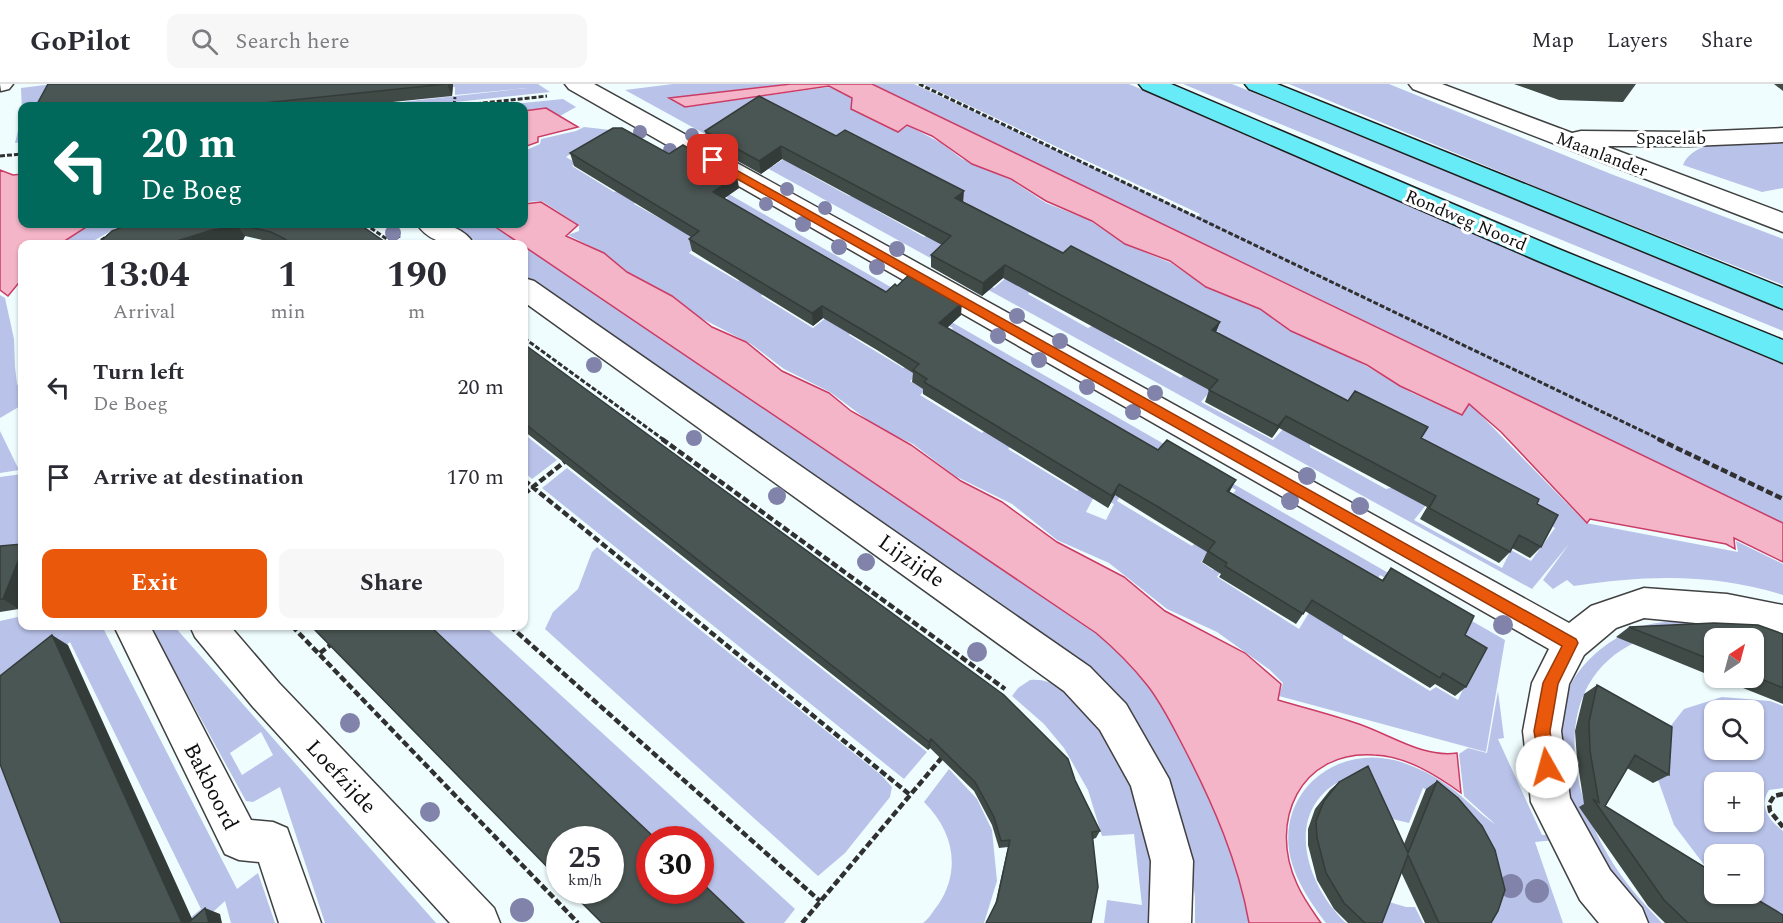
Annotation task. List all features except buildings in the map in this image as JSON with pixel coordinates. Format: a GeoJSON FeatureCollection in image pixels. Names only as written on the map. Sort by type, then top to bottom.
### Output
{"type":"FeatureCollection","features":[{"type":"Feature","properties":{"kind":"main road","name":"Rondweg Noord"},"geometry":{"type":"LineString","coordinates":[[1151,84],[1535,249],[1783,352]]}},
{"type":"Feature","properties":{"kind":"main road"},"geometry":{"type":"LineString","coordinates":[[1257,84],[1783,299]]}},
{"type":"Feature","properties":{"kind":"street","name":"Maanlander"},"geometry":{"type":"LineString","coordinates":[[1421,84],[1783,223]]}},
{"type":"Feature","properties":{"kind":"street"},"geometry":{"type":"LineString","coordinates":[[583,87],[1571,643]]}},
{"type":"Feature","properties":{"kind":"street","name":"Spacelab"},"geometry":{"type":"LineString","coordinates":[[1560,138],[1690,139],[1783,135]]}},
{"type":"Feature","properties":{"kind":"street"},"geometry":{"type":"LineString","coordinates":[[436,228],[455,240]]}},
{"type":"Feature","properties":{"kind":"street","name":"Lijzijde"},"geometry":{"type":"LineString","coordinates":[[528,291],[1077,679],[1113,717],[1149,779],[1172,861],[1170,923]]}},
{"type":"Feature","properties":{"kind":"street"},"geometry":{"type":"LineString","coordinates":[[1627,923],[1595,885],[1551,802],[1542,731],[1551,683],[1571,643],[1604,617],[1644,603],[1727,610],[1783,621]]}},
{"type":"Feature","properties":{"kind":"street","name":"Bakboord"},"geometry":{"type":"LineString","coordinates":[[134,630],[239,840],[273,842],[300,923]]}},
{"type":"Feature","properties":{"kind":"street","name":"Loefzijde"},"geometry":{"type":"LineString","coordinates":[[211,630],[267,695],[479,923]]}},
{"type":"Feature","properties":{"kind":"path"},"geometry":{"type":"LineString","coordinates":[[919,84],[1783,499]]}},
{"type":"Feature","properties":{"kind":"path"},"geometry":{"type":"LineString","coordinates":[[482,102],[583,87]]}},
{"type":"Feature","properties":{"kind":"path"},"geometry":{"type":"LineString","coordinates":[[455,97],[455,102]]}},
{"type":"Feature","properties":{"kind":"path"},"geometry":{"type":"LineString","coordinates":[[0,156],[18,154]]}},
{"type":"Feature","properties":{"kind":"path"},"geometry":{"type":"LineString","coordinates":[[371,228],[388,240]]}},
{"type":"Feature","properties":{"kind":"path"},"geometry":{"type":"LineString","coordinates":[[101,240],[114,232]]}},
{"type":"Feature","properties":{"kind":"path"},"geometry":{"type":"LineString","coordinates":[[528,341],[1005,689]]}},
{"type":"Feature","properties":{"kind":"path"},"geometry":{"type":"LineString","coordinates":[[617,421],[627,413]]}},
{"type":"Feature","properties":{"kind":"path"},"geometry":{"type":"LineString","coordinates":[[528,490],[570,458]]}},
{"type":"Feature","properties":{"kind":"path"},"geometry":{"type":"LineString","coordinates":[[528,484],[909,794]]}},
{"type":"Feature","properties":{"kind":"path"},"geometry":{"type":"LineString","coordinates":[[296,630],[578,923]]}},
{"type":"Feature","properties":{"kind":"path"},"geometry":{"type":"LineString","coordinates":[[515,630],[820,901]]}},
{"type":"Feature","properties":{"kind":"path"},"geometry":{"type":"LineString","coordinates":[[320,653],[338,639]]}},
{"type":"Feature","properties":{"kind":"path"},"geometry":{"type":"LineString","coordinates":[[997,698],[1040,651]]}},
{"type":"Feature","properties":{"kind":"path"},"geometry":{"type":"LineString","coordinates":[[802,923],[909,794],[949,750]]}},
{"type":"Feature","properties":{"kind":"path"},"geometry":{"type":"LineString","coordinates":[[1783,794],[1774,795],[1769,804],[1770,811],[1783,827]]}},
{"type":"Feature","properties":{"kind":"shaded area"},"geometry":{"type":"Polygon","coordinates":[[[53,84],[38,102],[22,102],[21,88],[53,84]]]}},
{"type":"Feature","properties":{"kind":"shaded area"},"geometry":{"type":"Polygon","coordinates":[[[388,84],[538,84],[550,92],[456,102],[401,102],[527,88],[455,95],[455,87],[311,102],[231,102],[388,84]]]}},
{"type":"Feature","properties":{"kind":"shaded area"},"geometry":{"type":"Polygon","coordinates":[[[673,84],[791,84],[670,98],[685,107],[829,87],[852,97],[852,109],[897,132],[907,125],[941,143],[962,159],[1011,180],[1046,203],[1089,220],[1125,244],[1171,263],[1206,287],[1260,309],[1292,331],[1356,360],[1412,393],[1462,415],[1469,403],[1586,523],[1738,552],[1736,541],[1783,564],[1783,595],[1731,583],[1679,578],[1653,578],[1574,586],[1567,580],[1553,589],[1543,580],[1569,544],[1532,589],[625,90],[673,84]],[[728,142],[773,166],[787,157],[806,168],[803,171],[849,196],[855,195],[876,207],[874,209],[924,237],[928,235],[950,247],[938,257],[994,288],[1007,277],[1032,290],[1028,294],[1088,328],[1094,325],[1117,337],[1114,340],[1181,378],[1185,374],[1212,389],[1201,402],[1273,440],[1284,428],[1310,442],[1310,447],[1386,489],[1394,487],[1427,504],[1414,520],[1502,568],[1511,550],[1531,561],[1555,528],[1531,513],[1414,453],[1425,439],[1346,399],[1337,413],[1212,346],[1219,332],[1154,300],[1057,265],[967,203],[927,182],[728,142]]]}},
{"type":"Feature","properties":{"kind":"shaded area"},"geometry":{"type":"Polygon","coordinates":[[[791,84],[872,84],[1783,523],[1783,562],[1734,538],[1735,549],[1726,544],[1590,519],[1587,523],[1501,432],[1469,404],[1462,415],[1400,386],[1367,365],[1291,331],[1260,309],[1206,287],[1170,261],[1125,244],[1092,221],[1046,201],[1011,179],[972,164],[932,136],[907,125],[898,132],[851,109],[852,98],[829,86],[685,107],[669,98],[791,84]]]}},
{"type":"Feature","properties":{"kind":"shaded area"},"geometry":{"type":"Polygon","coordinates":[[[872,84],[914,84],[1198,217],[1200,214],[923,84],[1129,84],[1783,362],[1783,523],[872,84]]]}},
{"type":"Feature","properties":{"kind":"shaded area"},"geometry":{"type":"Polygon","coordinates":[[[1183,84],[1232,84],[1783,307],[1783,331],[1183,84]]]}},
{"type":"Feature","properties":{"kind":"shaded area"},"geometry":{"type":"Polygon","coordinates":[[[1289,84],[1389,84],[1611,174],[1783,239],[1783,285],[1556,195],[1289,84]]]}},
{"type":"Feature","properties":{"kind":"shaded area"},"geometry":{"type":"Polygon","coordinates":[[[563,99],[576,107],[560,116],[546,108],[528,110],[528,103],[563,99]]]}},
{"type":"Feature","properties":{"kind":"shaded area"},"geometry":{"type":"Polygon","coordinates":[[[546,108],[578,127],[538,137],[538,142],[528,146],[528,110],[546,108]]]}},
{"type":"Feature","properties":{"kind":"shaded area"},"geometry":{"type":"Polygon","coordinates":[[[584,127],[611,130],[614,128],[1505,640],[1486,752],[1279,696],[1283,683],[1270,670],[1217,632],[1167,609],[1109,563],[1057,540],[1012,504],[955,476],[913,444],[877,427],[830,392],[784,369],[751,344],[701,318],[674,297],[628,272],[604,253],[568,235],[579,231],[579,225],[542,201],[528,202],[528,149],[540,144],[541,139],[584,127]],[[597,137],[566,157],[576,163],[572,166],[614,192],[620,190],[636,201],[634,204],[701,241],[689,253],[738,281],[754,271],[775,284],[761,296],[813,328],[827,317],[851,331],[849,335],[903,368],[908,366],[921,372],[910,381],[920,387],[930,378],[934,382],[920,395],[982,433],[995,420],[1023,436],[1008,449],[1077,491],[1092,478],[1121,495],[1117,501],[1192,546],[1196,542],[1209,550],[1201,562],[1213,570],[1224,557],[1228,561],[1217,577],[1299,629],[1310,611],[1344,632],[1343,638],[1430,691],[1436,687],[1458,700],[1478,657],[1457,644],[1467,626],[1380,575],[1370,593],[1223,505],[1236,490],[1163,449],[1148,458],[942,339],[953,328],[894,295],[882,306],[715,207],[728,198],[679,170],[597,137]],[[1095,495],[1086,512],[1106,520],[1114,504],[1095,495]]]}},
{"type":"Feature","properties":{"kind":"shaded area"},"geometry":{"type":"Polygon","coordinates":[[[1783,142],[1783,188],[1762,192],[1683,165],[1690,155],[1700,148],[1713,144],[1783,142]]]}},
{"type":"Feature","properties":{"kind":"shaded area"},"geometry":{"type":"Polygon","coordinates":[[[0,170],[18,174],[18,228],[85,228],[66,240],[18,240],[18,284],[8,296],[0,290],[0,170]]]}},
{"type":"Feature","properties":{"kind":"shaded area"},"geometry":{"type":"Polygon","coordinates":[[[541,202],[578,225],[566,236],[604,253],[627,272],[672,296],[712,327],[746,342],[782,371],[829,393],[851,411],[911,445],[961,481],[1002,502],[1057,542],[1124,577],[1165,611],[1245,653],[1281,684],[1278,700],[1359,724],[1419,749],[1444,754],[1457,753],[1461,793],[1420,768],[1386,756],[1348,757],[1327,764],[1309,777],[1297,794],[1289,815],[1286,837],[1289,860],[1297,884],[1321,923],[1249,923],[1231,855],[1205,790],[1158,700],[1123,658],[1096,633],[528,249],[528,240],[515,240],[497,228],[528,228],[528,204],[541,202]]]}},
{"type":"Feature","properties":{"kind":"shaded area"},"geometry":{"type":"Polygon","coordinates":[[[85,228],[116,228],[95,240],[66,240],[85,228]]]}},
{"type":"Feature","properties":{"kind":"shaded area"},"geometry":{"type":"Polygon","coordinates":[[[459,228],[497,228],[516,240],[474,240],[459,228]]]}},
{"type":"Feature","properties":{"kind":"shaded area"},"geometry":{"type":"Polygon","coordinates":[[[528,248],[1096,633],[1110,645],[1152,692],[1195,769],[1231,855],[1249,923],[1195,923],[1195,897],[1189,855],[1031,626],[528,278],[528,248]]]}},
{"type":"Feature","properties":{"kind":"shaded area"},"geometry":{"type":"Polygon","coordinates":[[[0,295],[5,298],[14,339],[18,407],[0,418],[0,295]]]}},
{"type":"Feature","properties":{"kind":"shaded area"},"geometry":{"type":"Polygon","coordinates":[[[0,431],[18,470],[0,473],[0,431]]]}},
{"type":"Feature","properties":{"kind":"shaded area"},"geometry":{"type":"Polygon","coordinates":[[[528,437],[557,460],[532,479],[528,476],[528,437]]]}},
{"type":"Feature","properties":{"kind":"shaded area"},"geometry":{"type":"Polygon","coordinates":[[[567,468],[927,752],[904,779],[542,488],[567,468]]]}},
{"type":"Feature","properties":{"kind":"shaded area"},"geometry":{"type":"Polygon","coordinates":[[[18,475],[18,555],[0,557],[0,477],[18,475]]]}},
{"type":"Feature","properties":{"kind":"shaded area"},"geometry":{"type":"Polygon","coordinates":[[[597,547],[881,775],[892,787],[890,797],[845,853],[818,876],[545,629],[553,612],[578,589],[592,552],[597,547]]]}},
{"type":"Feature","properties":{"kind":"shaded area"},"geometry":{"type":"Polygon","coordinates":[[[18,617],[18,630],[104,630],[237,889],[258,873],[275,923],[231,923],[225,901],[201,923],[184,923],[201,909],[70,642],[0,697],[0,687],[68,631],[0,685],[0,621],[18,617]]]}},
{"type":"Feature","properties":{"kind":"shaded area"},"geometry":{"type":"Polygon","coordinates":[[[1695,620],[1725,628],[1704,628],[1704,638],[1638,641],[1610,659],[1590,682],[1579,708],[1575,737],[1576,768],[1583,798],[1594,828],[1620,873],[1662,923],[1644,923],[1598,858],[1577,819],[1562,760],[1561,719],[1564,700],[1571,684],[1592,657],[1619,636],[1647,625],[1695,620]]]}},
{"type":"Feature","properties":{"kind":"shaded area"},"geometry":{"type":"Polygon","coordinates":[[[152,630],[178,630],[436,923],[325,923],[280,787],[253,802],[246,801],[152,630]],[[261,732],[230,753],[242,775],[273,755],[261,732]]]}},
{"type":"Feature","properties":{"kind":"shaded area"},"geometry":{"type":"Polygon","coordinates":[[[435,630],[489,630],[704,826],[642,826],[435,630]]]}},
{"type":"Feature","properties":{"kind":"shaded area"},"geometry":{"type":"Polygon","coordinates":[[[1030,680],[1047,682],[1063,690],[1078,703],[1105,737],[1146,811],[1153,838],[1156,923],[1104,923],[1107,900],[1142,905],[1134,834],[1102,836],[1088,790],[1064,748],[1044,724],[1012,696],[1018,688],[1030,680]]]}},
{"type":"Feature","properties":{"kind":"shaded area"},"geometry":{"type":"Polygon","coordinates":[[[1498,691],[1504,738],[1498,739],[1542,835],[1553,835],[1555,840],[1535,842],[1563,923],[1486,923],[1433,793],[1423,788],[1409,823],[1384,817],[1346,778],[1326,791],[1313,808],[1307,827],[1306,847],[1311,868],[1332,907],[1346,923],[1326,923],[1298,879],[1289,850],[1289,828],[1294,809],[1303,791],[1317,777],[1333,767],[1352,760],[1373,757],[1394,760],[1417,768],[1440,781],[1496,825],[1464,796],[1459,754],[1468,748],[1487,753],[1498,691]]]}},
{"type":"Feature","properties":{"kind":"shaded area"},"geometry":{"type":"Polygon","coordinates":[[[1722,697],[1758,700],[1712,700],[1722,697]]]}},
{"type":"Feature","properties":{"kind":"shaded area"},"geometry":{"type":"Polygon","coordinates":[[[1764,700],[1783,706],[1783,788],[1769,790],[1765,807],[1773,822],[1783,831],[1783,923],[1752,904],[1764,904],[1764,844],[1704,844],[1704,865],[1674,825],[1657,777],[1661,738],[1684,709],[1704,703],[1704,760],[1764,760],[1764,700]]]}},
{"type":"Feature","properties":{"kind":"shaded area"},"geometry":{"type":"Polygon","coordinates":[[[0,739],[68,923],[0,923],[0,739]]]}},
{"type":"Feature","properties":{"kind":"shaded area"},"geometry":{"type":"Polygon","coordinates":[[[949,769],[977,799],[992,830],[997,881],[984,923],[923,923],[938,905],[945,891],[952,864],[948,838],[934,813],[924,802],[949,769]]]}},
{"type":"Feature","properties":{"kind":"shaded area"},"geometry":{"type":"Polygon","coordinates":[[[714,835],[795,909],[784,923],[744,923],[714,894],[714,835]]]}},
{"type":"Feature","properties":{"kind":"shaded area"},"geometry":{"type":"Polygon","coordinates":[[[1386,901],[1406,907],[1415,907],[1423,923],[1377,923],[1386,901]]]}},
{"type":"Feature","properties":{"kind":"route"},"geometry":{"type":"LineString","coordinates":[[713,160],[1571,643],[1551,683],[1542,731],[1547,767]]}}]}
